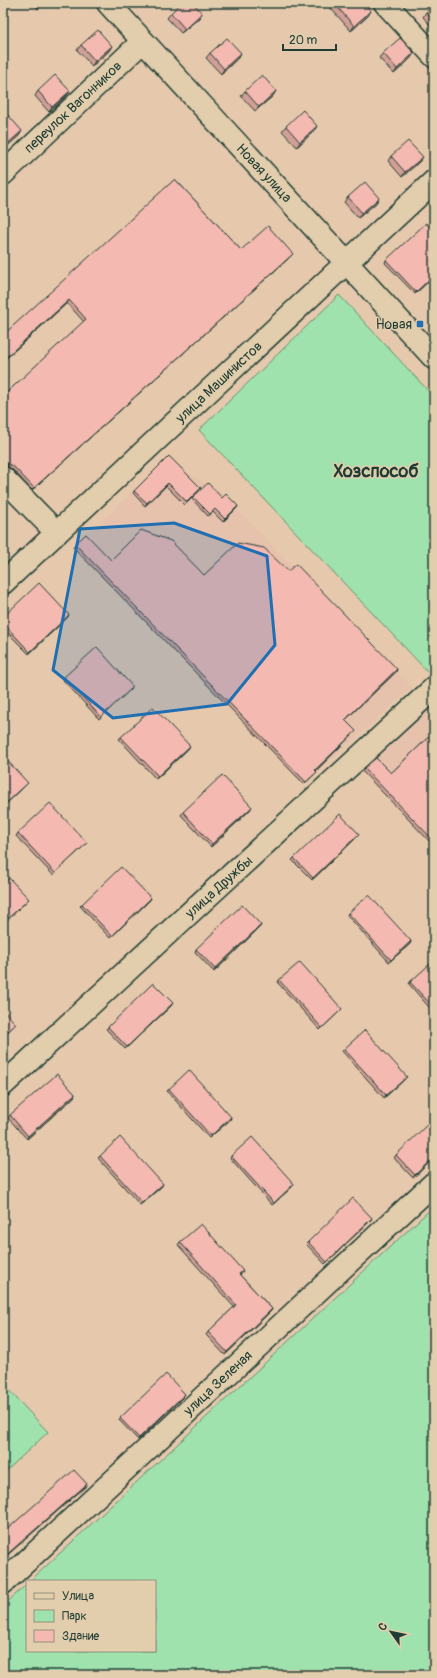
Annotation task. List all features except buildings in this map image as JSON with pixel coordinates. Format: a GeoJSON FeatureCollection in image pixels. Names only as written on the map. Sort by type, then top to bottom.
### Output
{"type":"FeatureCollection","features":[{"type":"Feature","properties":{"kind":"street","name":"Новая улица"},"geometry":{"type":"LineString","coordinates":[[108,3],[427,350]]}},
{"type":"Feature","properties":{"kind":"street"},"geometry":{"type":"LineString","coordinates":[[385,3],[434,56]]}},
{"type":"Feature","properties":{"kind":"street","name":"переулок Вагонников"},"geometry":{"type":"LineString","coordinates":[[3,174],[143,41]]}},
{"type":"Feature","properties":{"kind":"street","name":"улица Машинистов"},"geometry":{"type":"LineString","coordinates":[[3,583],[434,181]]}},
{"type":"Feature","properties":{"kind":"street"},"geometry":{"type":"LineString","coordinates":[[3,478],[57,533]]}},
{"type":"Feature","properties":{"kind":"street","name":"улица Дружбы"},"geometry":{"type":"LineString","coordinates":[[3,1085],[434,688]]}},
{"type":"Feature","properties":{"kind":"street","name":"улица Зеленая"},"geometry":{"type":"LineString","coordinates":[[3,1583],[434,1183]]}},
{"type":"Feature","properties":{"kind":"highlighted area"},"geometry":{"type":"Polygon","coordinates":[[[174,523],[267,556],[275,645],[227,704],[113,718],[53,670],[80,529],[174,523]]]}},
{"type":"Feature","properties":{"kind":"shaded area"},"geometry":{"type":"Polygon","coordinates":[[[168,459],[225,497],[412,687],[304,784],[73,547],[168,459]]]}},
{"type":"Feature","properties":{"kind":"shaded area"},"geometry":{"type":"Polygon","coordinates":[[[430,706],[434,710],[434,846],[361,769],[430,706]]]}},
{"type":"Feature","properties":{"kind":"green space"},"geometry":{"type":"Polygon","coordinates":[[[339,295],[434,397],[434,664],[427,671],[199,430],[339,295]]]}},
{"type":"Feature","properties":{"kind":"green space"},"geometry":{"type":"Polygon","coordinates":[[[434,1206],[434,1675],[3,1675],[3,1606],[26,1585],[26,1652],[156,1652],[156,1580],[31,1580],[434,1206]]]}},
{"type":"Feature","properties":{"kind":"green space"},"geometry":{"type":"Polygon","coordinates":[[[3,1384],[48,1432],[3,1474],[3,1384]]]}},
{"type":"Feature","properties":{"kind":"place","name":"Новая"},"geometry":{"type":"Point","coordinates":[420,324]}},
{"type":"Feature","properties":{"kind":"district","name":"Хозспособ"},"geometry":{"type":"Point","coordinates":[376,471]}}]}
